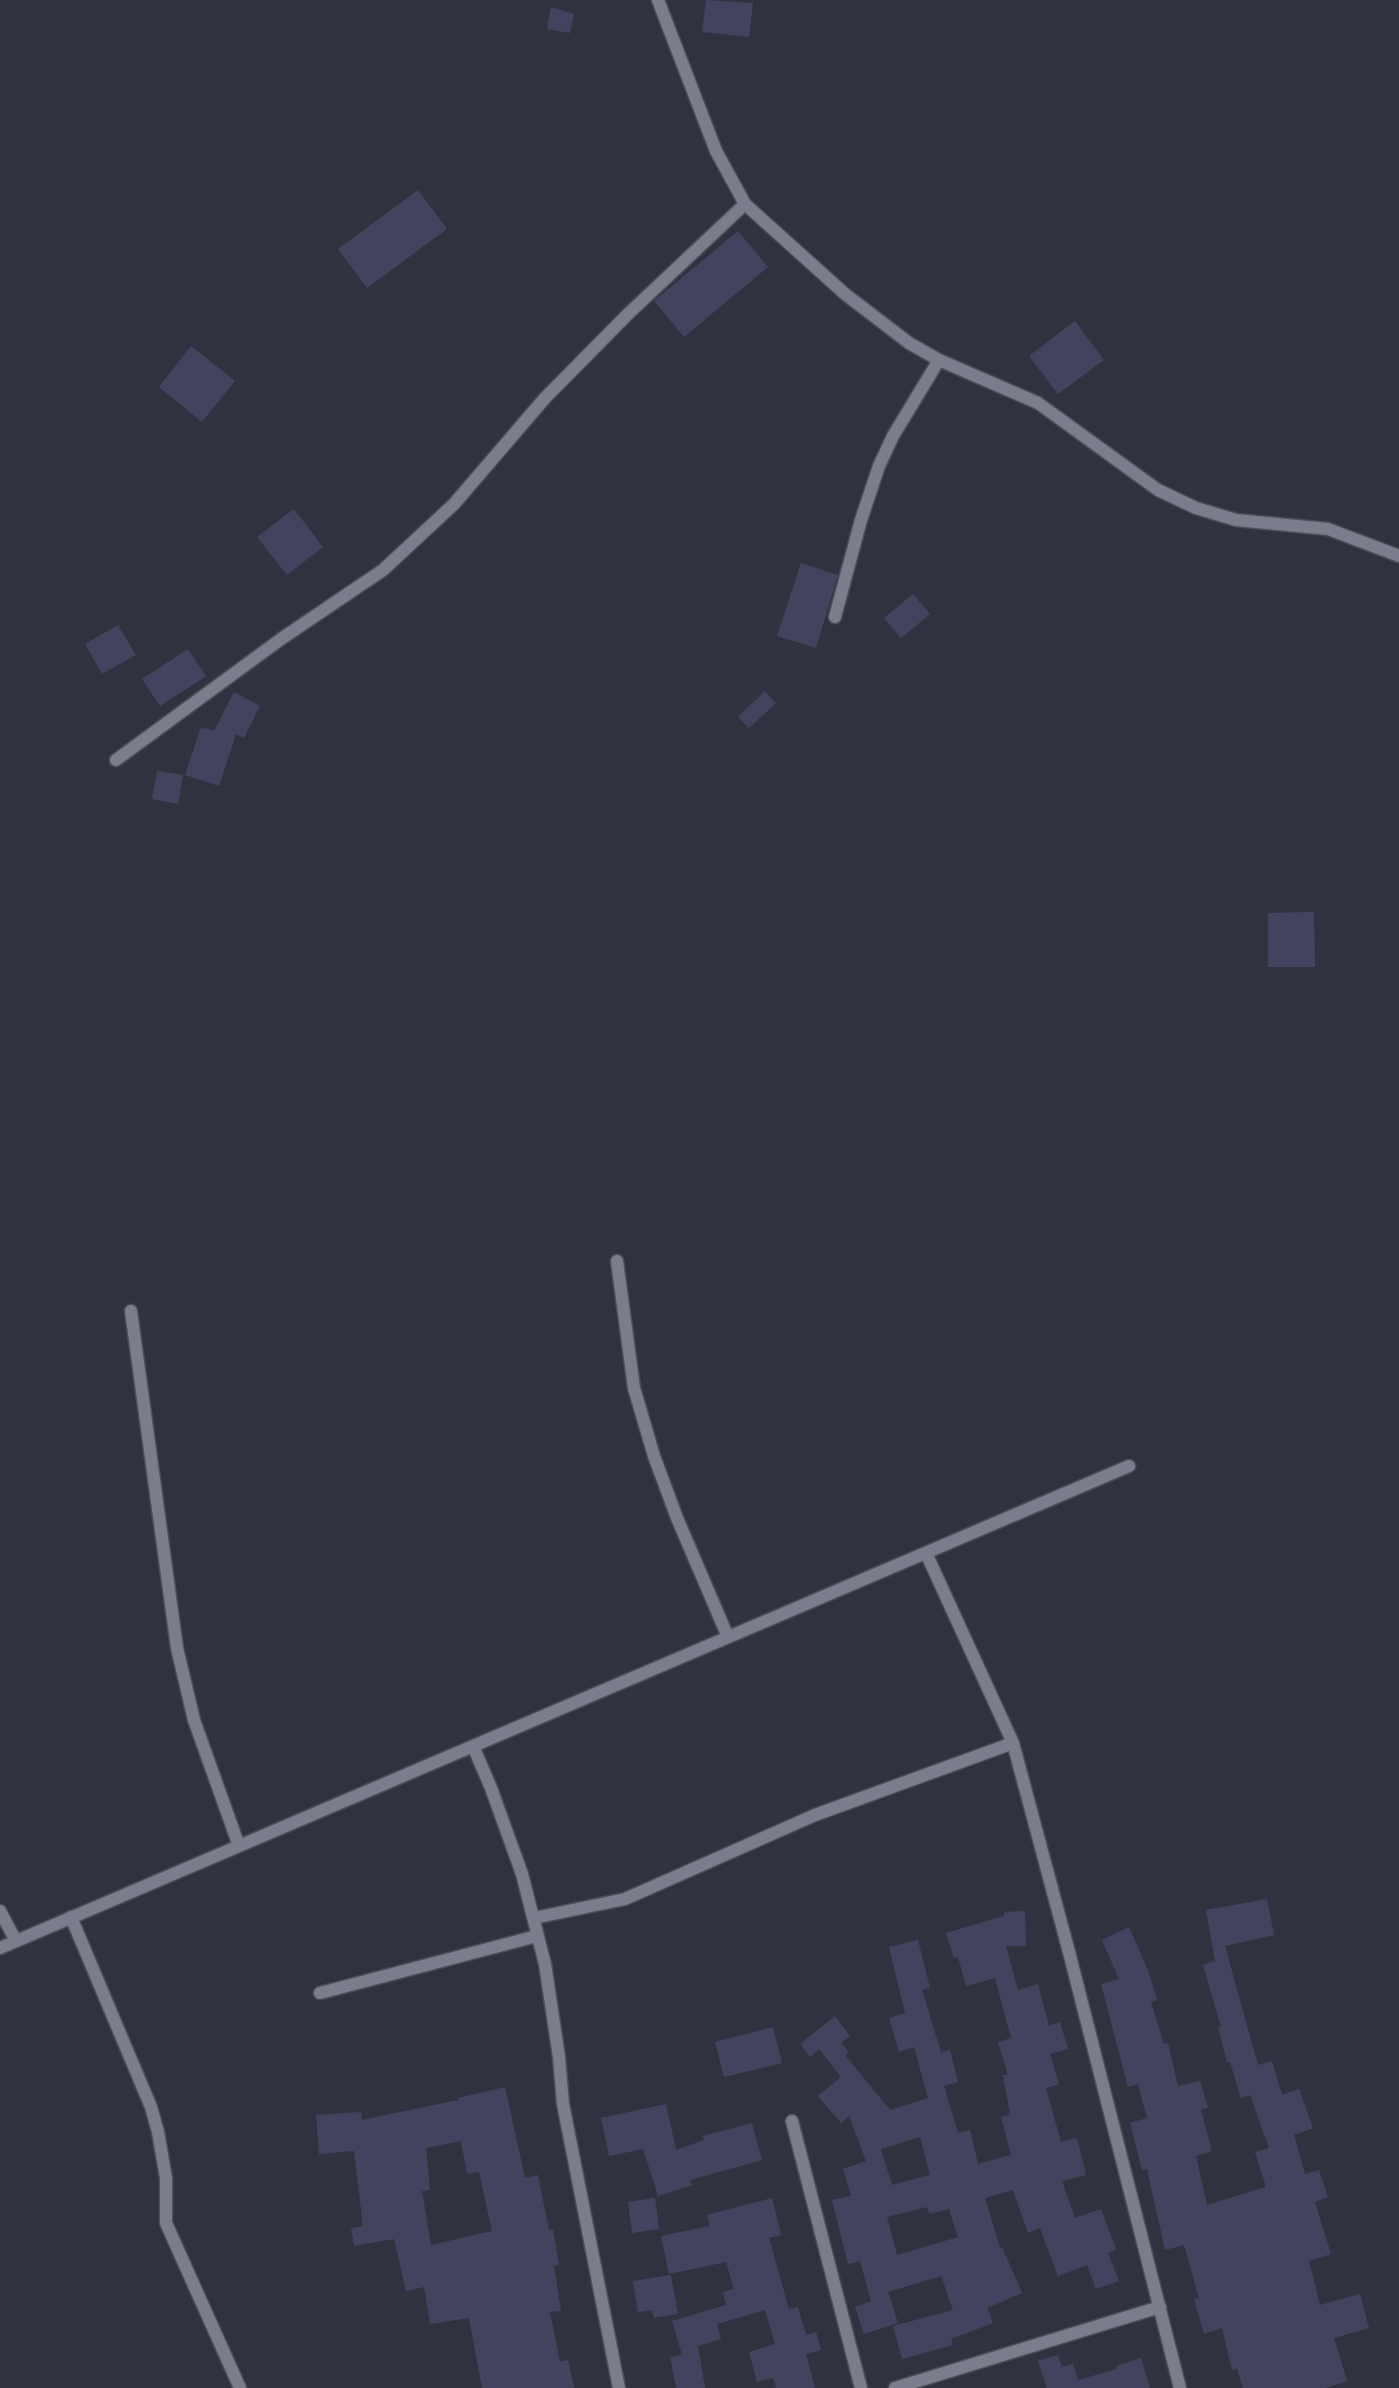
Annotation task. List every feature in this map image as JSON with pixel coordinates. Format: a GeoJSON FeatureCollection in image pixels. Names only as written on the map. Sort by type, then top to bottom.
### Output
{"type":"FeatureCollection","features":[{"type":"Feature","properties":{"kind":"street"},"geometry":{"type":"LineString","coordinates":[[658,0],[716,151],[745,204],[846,294],[909,343],[939,360],[1038,403],[1158,490],[1196,508],[1236,520],[1328,529],[1399,556]]}},
{"type":"Feature","properties":{"kind":"street"},"geometry":{"type":"LineString","coordinates":[[116,760],[281,639],[383,570],[454,504],[545,398],[628,314],[745,204]]}},
{"type":"Feature","properties":{"kind":"street"},"geometry":{"type":"LineString","coordinates":[[835,617],[861,520],[879,466],[893,436],[939,360]]}},
{"type":"Feature","properties":{"kind":"street"},"geometry":{"type":"LineString","coordinates":[[617,1261],[634,1388],[641,1413],[677,1518],[728,1637]]}},
{"type":"Feature","properties":{"kind":"street"},"geometry":{"type":"LineString","coordinates":[[131,1311],[177,1648],[194,1720],[239,1846]]}},
{"type":"Feature","properties":{"kind":"street"},"geometry":{"type":"LineString","coordinates":[[0,1948],[1129,1466]]}},
{"type":"Feature","properties":{"kind":"street"},"geometry":{"type":"LineString","coordinates":[[926,1553],[1013,1743],[1069,1952],[1180,2388]]}},
{"type":"Feature","properties":{"kind":"street"},"geometry":{"type":"LineString","coordinates":[[534,1918],[625,1899],[815,1815],[1013,1743]]}},
{"type":"Feature","properties":{"kind":"street"},"geometry":{"type":"LineString","coordinates":[[473,1746],[507,1830],[534,1918],[553,2010],[563,2104],[619,2388]]}},
{"type":"Feature","properties":{"kind":"street"},"geometry":{"type":"LineString","coordinates":[[0,1911],[16,1941]]}},
{"type":"Feature","properties":{"kind":"street"},"geometry":{"type":"LineString","coordinates":[[71,1917],[151,2107],[163,2156],[166,2186],[166,2223],[240,2388]]}},
{"type":"Feature","properties":{"kind":"street"},"geometry":{"type":"LineString","coordinates":[[320,1992],[537,1936]]}},
{"type":"Feature","properties":{"kind":"street"},"geometry":{"type":"LineString","coordinates":[[792,2121],[860,2388]]}},
{"type":"Feature","properties":{"kind":"street"},"geometry":{"type":"LineString","coordinates":[[895,2388],[1160,2306]]}},
{"type":"Feature","properties":{"kind":"building"},"geometry":{"type":"Polygon","coordinates":[[[706,0],[753,3],[749,37],[702,32],[706,0]]]}},
{"type":"Feature","properties":{"kind":"building"},"geometry":{"type":"Polygon","coordinates":[[[551,7],[574,14],[570,33],[547,29],[551,7]]]}},
{"type":"Feature","properties":{"kind":"building"},"geometry":{"type":"Polygon","coordinates":[[[418,190],[447,229],[367,288],[338,249],[418,190]]]}},
{"type":"Feature","properties":{"kind":"building"},"geometry":{"type":"Polygon","coordinates":[[[738,231],[768,267],[684,337],[654,301],[738,231]]]}},
{"type":"Feature","properties":{"kind":"building"},"geometry":{"type":"Polygon","coordinates":[[[1075,321],[1104,360],[1058,394],[1029,356],[1075,321]]]}},
{"type":"Feature","properties":{"kind":"building"},"geometry":{"type":"Polygon","coordinates":[[[191,346],[235,381],[202,422],[159,387],[191,346]]]}},
{"type":"Feature","properties":{"kind":"building"},"geometry":{"type":"Polygon","coordinates":[[[294,509],[323,547],[287,575],[257,537],[294,509]]]}},
{"type":"Feature","properties":{"kind":"building"},"geometry":{"type":"Polygon","coordinates":[[[801,563],[838,575],[816,648],[777,636],[801,563]]]}},
{"type":"Feature","properties":{"kind":"building"},"geometry":{"type":"Polygon","coordinates":[[[913,594],[930,614],[901,638],[884,618],[913,594]]]}},
{"type":"Feature","properties":{"kind":"building"},"geometry":{"type":"Polygon","coordinates":[[[118,625],[136,655],[102,674],[85,644],[118,625]]]}},
{"type":"Feature","properties":{"kind":"building"},"geometry":{"type":"Polygon","coordinates":[[[188,649],[206,676],[160,706],[142,679],[188,649]]]}},
{"type":"Feature","properties":{"kind":"building"},"geometry":{"type":"Polygon","coordinates":[[[765,691],[776,703],[749,728],[738,717],[765,691]]]}},
{"type":"Feature","properties":{"kind":"building"},"geometry":{"type":"Polygon","coordinates":[[[234,692],[260,706],[244,738],[236,734],[219,786],[185,775],[201,727],[214,731],[234,692]]]}},
{"type":"Feature","properties":{"kind":"building"},"geometry":{"type":"Polygon","coordinates":[[[157,771],[183,775],[178,804],[152,799],[157,771]]]}},
{"type":"Feature","properties":{"kind":"building"},"geometry":{"type":"Polygon","coordinates":[[[1314,912],[1315,967],[1268,967],[1268,913],[1314,912]]]}},
{"type":"Feature","properties":{"kind":"building"},"geometry":{"type":"Polygon","coordinates":[[[1267,1899],[1274,1935],[1225,1946],[1258,2065],[1272,2061],[1282,2095],[1299,2089],[1313,2128],[1294,2135],[1305,2174],[1319,2170],[1328,2197],[1315,2202],[1331,2254],[1309,2261],[1320,2305],[1360,2294],[1369,2328],[1334,2338],[1347,2381],[1326,2388],[1243,2388],[1237,2369],[1232,2370],[1222,2328],[1204,2334],[1194,2299],[1199,2298],[1184,2245],[1165,2250],[1147,2169],[1142,2170],[1130,2123],[1147,2118],[1138,2084],[1128,2087],[1101,1984],[1119,1979],[1102,1940],[1129,1927],[1149,1973],[1157,2000],[1151,2002],[1164,2044],[1168,2043],[1178,2086],[1200,2081],[1208,2108],[1201,2110],[1212,2151],[1196,2156],[1207,2205],[1266,2187],[1255,2152],[1269,2148],[1250,2095],[1241,2098],[1230,2062],[1227,2062],[1218,2027],[1221,2027],[1203,1965],[1215,1961],[1206,1910],[1267,1899]]]}},
{"type":"Feature","properties":{"kind":"building"},"geometry":{"type":"Polygon","coordinates":[[[1025,1911],[1026,1946],[1006,1946],[1018,1990],[1038,1984],[1049,2026],[1060,2022],[1068,2049],[1050,2054],[1059,2084],[1046,2088],[1061,2142],[1077,2138],[1086,2175],[1062,2181],[1075,2218],[1101,2209],[1116,2249],[1108,2253],[1119,2281],[1096,2289],[1087,2265],[1058,2276],[1040,2228],[1028,2233],[1013,2190],[985,2198],[1000,2248],[1002,2247],[1022,2293],[987,2308],[993,2323],[951,2339],[953,2345],[902,2359],[893,2326],[953,2310],[941,2276],[888,2292],[898,2323],[864,2334],[855,2307],[871,2301],[860,2261],[848,2264],[832,2200],[851,2196],[843,2169],[866,2161],[849,2116],[841,2123],[818,2096],[841,2077],[819,2049],[810,2057],[800,2044],[835,2016],[850,2036],[841,2043],[849,2052],[845,2055],[890,2110],[928,2098],[914,2047],[899,2052],[889,2018],[905,2013],[889,1947],[918,1940],[930,1988],[922,1990],[941,2052],[950,2050],[958,2082],[944,2086],[958,2133],[970,2130],[978,2164],[1011,2155],[1001,2117],[1010,2115],[1003,2075],[1008,2075],[998,2042],[1011,2038],[995,1978],[966,1986],[958,1957],[954,1958],[946,1933],[1004,1916],[1004,1912],[1025,1911]],[[920,2137],[881,2149],[892,2185],[930,2175],[920,2137]],[[927,2207],[887,2217],[897,2255],[958,2237],[949,2209],[929,2214],[927,2207]]]}},
{"type":"Feature","properties":{"kind":"building"},"geometry":{"type":"Polygon","coordinates":[[[773,2027],[782,2063],[724,2077],[715,2042],[773,2027]]]}},
{"type":"Feature","properties":{"kind":"building"},"geometry":{"type":"Polygon","coordinates":[[[505,2087],[525,2178],[538,2175],[549,2230],[553,2230],[559,2265],[554,2266],[561,2311],[550,2312],[560,2362],[568,2360],[574,2388],[482,2388],[469,2318],[430,2324],[424,2287],[406,2291],[394,2239],[354,2246],[351,2228],[363,2226],[354,2151],[319,2154],[316,2115],[361,2112],[362,2120],[458,2100],[458,2098],[505,2087]],[[461,2141],[426,2148],[430,2190],[422,2191],[431,2245],[492,2231],[479,2172],[467,2174],[461,2141]]]}},
{"type":"Feature","properties":{"kind":"building"},"geometry":{"type":"Polygon","coordinates":[[[666,2104],[676,2150],[704,2140],[703,2136],[752,2123],[762,2160],[690,2180],[692,2185],[658,2196],[643,2149],[609,2156],[601,2118],[666,2104]]]}},
{"type":"Feature","properties":{"kind":"building"},"geometry":{"type":"Polygon","coordinates":[[[655,2198],[659,2229],[632,2233],[628,2202],[655,2198]]]}},
{"type":"Feature","properties":{"kind":"building"},"geometry":{"type":"Polygon","coordinates":[[[772,2198],[781,2235],[769,2238],[789,2309],[798,2307],[806,2335],[816,2332],[821,2350],[806,2354],[815,2388],[776,2388],[773,2378],[757,2382],[749,2352],[775,2344],[765,2310],[717,2324],[721,2339],[698,2346],[705,2388],[676,2388],[670,2357],[682,2355],[672,2321],[726,2305],[723,2292],[734,2289],[726,2262],[669,2274],[661,2236],[710,2226],[707,2215],[772,2198]]]}},
{"type":"Feature","properties":{"kind":"building"},"geometry":{"type":"Polygon","coordinates":[[[671,2275],[678,2314],[654,2318],[652,2310],[638,2312],[633,2281],[671,2275]]]}},
{"type":"Feature","properties":{"kind":"building"},"geometry":{"type":"Polygon","coordinates":[[[1058,2355],[1062,2367],[1073,2364],[1078,2380],[1117,2369],[1116,2366],[1141,2358],[1150,2388],[1047,2388],[1038,2361],[1058,2355]]]}}]}
